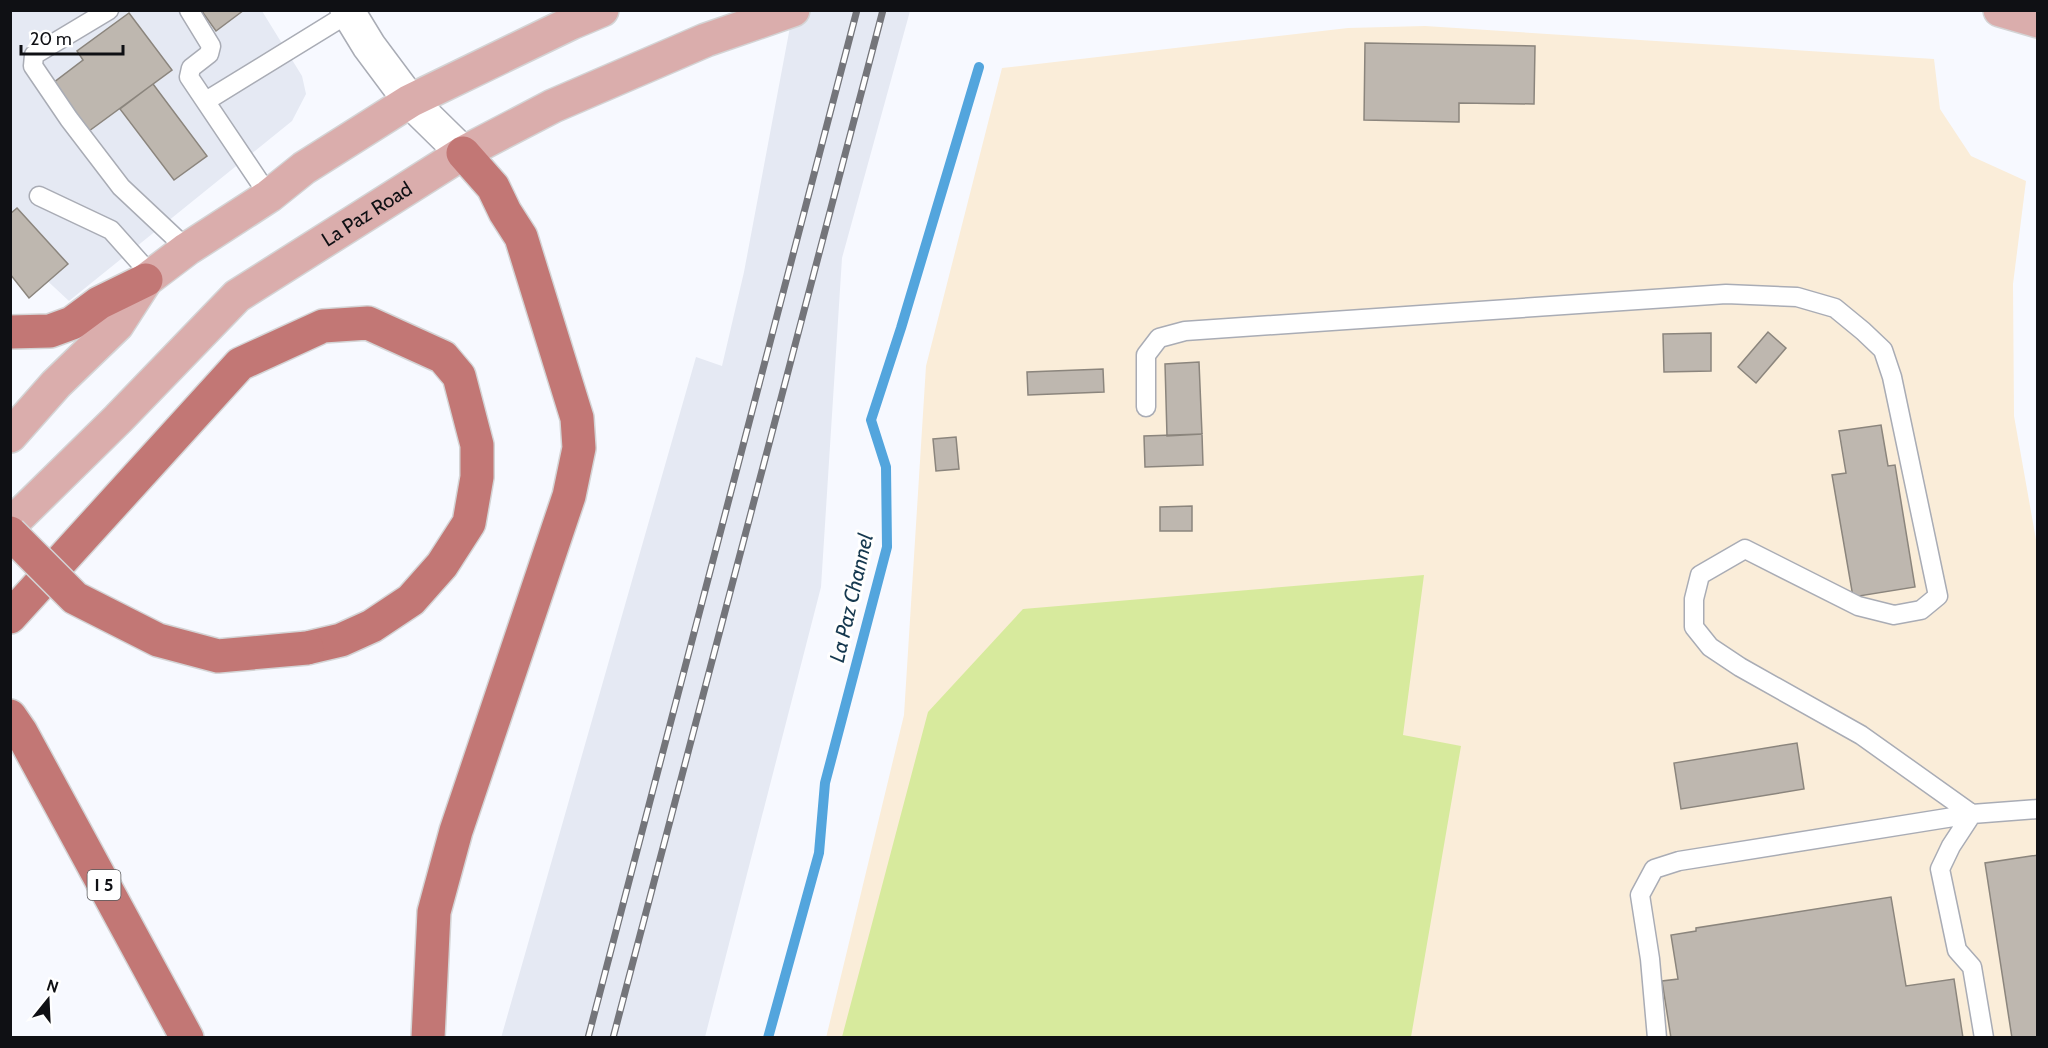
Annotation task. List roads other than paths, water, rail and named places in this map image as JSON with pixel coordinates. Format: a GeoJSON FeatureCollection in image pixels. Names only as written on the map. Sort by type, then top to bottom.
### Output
{"type":"FeatureCollection","features":[{"type":"Feature","properties":{"kind":"highway"},"geometry":{"type":"LineString","coordinates":[[428,1038],[434,912],[456,831],[568,496],[579,448],[577,418],[521,237],[493,187],[463,153]]}},
{"type":"Feature","properties":{"kind":"highway"},"geometry":{"type":"LineString","coordinates":[[10,332],[50,331],[72,323],[99,303],[149,278]]}},
{"type":"Feature","properties":{"kind":"highway"},"geometry":{"type":"LineString","coordinates":[[10,533],[75,598],[158,640],[218,656],[307,648],[341,640],[372,626],[411,600],[442,565],[469,522],[477,477],[477,445],[459,376],[443,357],[368,322],[323,326],[240,364],[10,617]]}},
{"type":"Feature","properties":{"kind":"highway","name":"I 5"},"geometry":{"type":"LineString","coordinates":[[10,717],[21,732],[187,1038]]}},
{"type":"Feature","properties":{"kind":"main road"},"geometry":{"type":"LineString","coordinates":[[10,436],[56,384],[117,325],[149,278],[188,249],[269,196],[304,168],[410,101],[571,22],[602,10]]}},
{"type":"Feature","properties":{"kind":"main road","name":"La Paz Road"},"geometry":{"type":"LineString","coordinates":[[10,525],[118,419],[237,296],[463,153],[553,106],[706,40],[793,10]]}},
{"type":"Feature","properties":{"kind":"main road"},"geometry":{"type":"LineString","coordinates":[[2000,10],[2037,21]]}},
{"type":"Feature","properties":{"kind":"main road"},"geometry":{"type":"LineString","coordinates":[[348,12],[410,101],[463,153]]}},
{"type":"Feature","properties":{"kind":"lane"},"geometry":{"type":"LineString","coordinates":[[109,10],[34,55],[33,66],[69,119],[121,187],[188,249]]}},
{"type":"Feature","properties":{"kind":"lane"},"geometry":{"type":"LineString","coordinates":[[189,10],[211,46],[209,54],[190,68],[189,77],[269,196]]}},
{"type":"Feature","properties":{"kind":"lane"},"geometry":{"type":"LineString","coordinates":[[206,101],[348,12]]}},
{"type":"Feature","properties":{"kind":"lane"},"geometry":{"type":"LineString","coordinates":[[39,196],[111,230],[149,278]]}},
{"type":"Feature","properties":{"kind":"lane"},"geometry":{"type":"LineString","coordinates":[[1146,407],[1146,355],[1159,339],[1185,331],[1726,294],[1797,297],[1835,308],[1883,350],[1892,376],[1938,596],[1921,610],[1894,615],[1858,606],[1746,549],[1700,575],[1694,599],[1694,627],[1710,647],[1740,667],[1860,735],[1972,814]]}},
{"type":"Feature","properties":{"kind":"lane"},"geometry":{"type":"LineString","coordinates":[[1657,1038],[1650,959],[1640,895],[1654,869],[1678,861],[1972,814],[2037,809]]}},
{"type":"Feature","properties":{"kind":"lane"},"geometry":{"type":"LineString","coordinates":[[1972,814],[1951,846],[1940,869],[1957,950],[1972,967],[1984,1038]]}},
{"type":"Feature","properties":{"kind":"waterway","name":"La Paz Channel"},"geometry":{"type":"LineString","coordinates":[[768,1038],[819,853],[825,783],[887,547],[886,467],[871,420],[979,67]]}},
{"type":"Feature","properties":{"kind":"railway"},"geometry":{"type":"LineString","coordinates":[[588,1038],[857,10]]}},
{"type":"Feature","properties":{"kind":"railway"},"geometry":{"type":"LineString","coordinates":[[613,1038],[883,10]]}}]}
